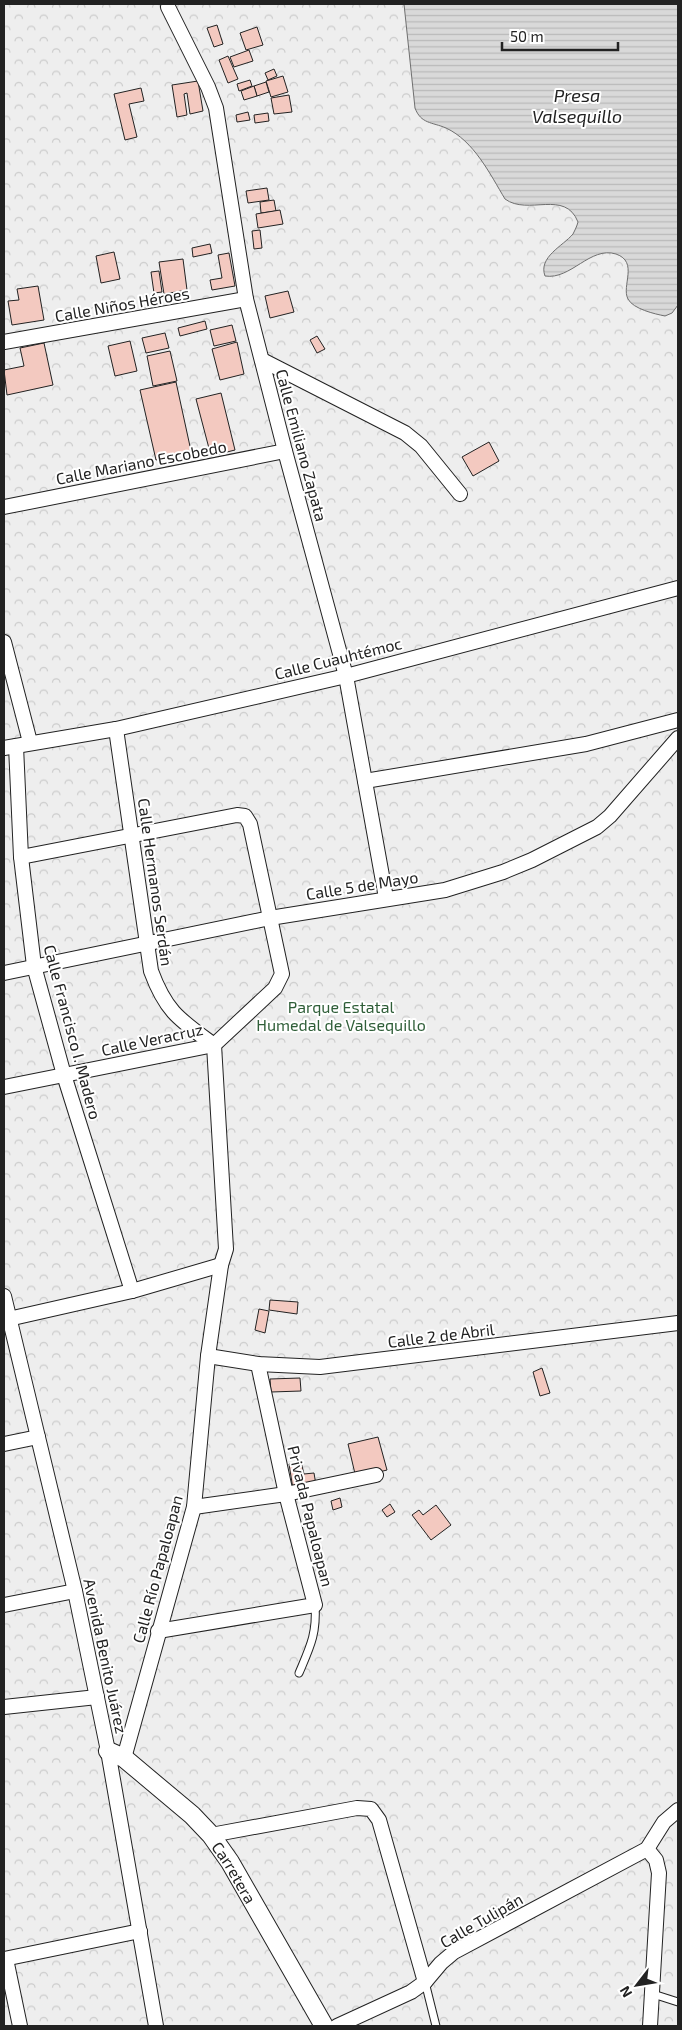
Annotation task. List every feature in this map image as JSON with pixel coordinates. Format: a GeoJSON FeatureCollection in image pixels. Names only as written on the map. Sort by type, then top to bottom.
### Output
{"type":"FeatureCollection","features":[{"type":"Feature","properties":{"kind":"street","name":"Calle Emiliano Zapata"},"geometry":{"type":"LineString","coordinates":[[168,7],[208,87],[216,108],[246,299],[346,676],[386,898]]}},
{"type":"Feature","properties":{"kind":"street","name":"Calle Niños Héroes"},"geometry":{"type":"LineString","coordinates":[[4,342],[246,299]]}},
{"type":"Feature","properties":{"kind":"street"},"geometry":{"type":"LineString","coordinates":[[262,360],[405,433],[421,446],[460,494]]}},
{"type":"Feature","properties":{"kind":"street","name":"Calle Mariano Escobedo"},"geometry":{"type":"LineString","coordinates":[[4,507],[285,451]]}},
{"type":"Feature","properties":{"kind":"street","name":"Calle Cuauhtémoc"},"geometry":{"type":"LineString","coordinates":[[10,747],[30,742],[116,729],[346,676],[678,589]]}},
{"type":"Feature","properties":{"kind":"street"},"geometry":{"type":"LineString","coordinates":[[4,642],[30,742]]}},
{"type":"Feature","properties":{"kind":"street"},"geometry":{"type":"LineString","coordinates":[[365,781],[586,744],[678,720]]}},
{"type":"Feature","properties":{"kind":"street","name":"Calle Hermanos Serdán"},"geometry":{"type":"LineString","coordinates":[[116,729],[150,972],[159,994],[172,1013],[214,1044]]}},
{"type":"Feature","properties":{"kind":"street","name":"Calle 5 de Mayo"},"geometry":{"type":"LineString","coordinates":[[4,973],[270,918],[445,890],[503,872],[532,860],[597,827],[610,816],[678,738]]}},
{"type":"Feature","properties":{"kind":"street","name":"Calle Francisco I. Madero"},"geometry":{"type":"LineString","coordinates":[[10,747],[34,966],[64,1075],[132,1291]]}},
{"type":"Feature","properties":{"kind":"street"},"geometry":{"type":"LineString","coordinates":[[21,857],[245,816],[250,824],[270,918]]}},
{"type":"Feature","properties":{"kind":"street","name":"Calle Veracruz"},"geometry":{"type":"LineString","coordinates":[[4,1088],[214,1044],[280,982],[281,966],[270,918]]}},
{"type":"Feature","properties":{"kind":"street","name":"Calle Río Papaloapan"},"geometry":{"type":"LineString","coordinates":[[124,1758],[194,1507],[208,1356],[221,1265],[226,1250],[214,1044]]}},
{"type":"Feature","properties":{"kind":"street"},"geometry":{"type":"LineString","coordinates":[[7,1319],[132,1291],[221,1265]]}},
{"type":"Feature","properties":{"kind":"street","name":"Avenida Benito Juárez"},"geometry":{"type":"LineString","coordinates":[[4,1296],[7,1319],[75,1591],[108,1751],[156,2026]]}},
{"type":"Feature","properties":{"kind":"street","name":"Calle 2 de Abril"},"geometry":{"type":"LineString","coordinates":[[208,1356],[258,1364],[320,1367],[678,1323]]}},
{"type":"Feature","properties":{"kind":"street","name":"Privada Papaloapan"},"geometry":{"type":"LineString","coordinates":[[258,1364],[286,1494],[315,1605]]}},
{"type":"Feature","properties":{"kind":"street"},"geometry":{"type":"LineString","coordinates":[[4,1444],[38,1437]]}},
{"type":"Feature","properties":{"kind":"street"},"geometry":{"type":"LineString","coordinates":[[194,1507],[286,1494],[376,1475]]}},
{"type":"Feature","properties":{"kind":"street"},"geometry":{"type":"LineString","coordinates":[[4,1605],[75,1591]]}},
{"type":"Feature","properties":{"kind":"street"},"geometry":{"type":"LineString","coordinates":[[158,1631],[315,1605]]}},
{"type":"Feature","properties":{"kind":"street"},"geometry":{"type":"LineString","coordinates":[[4,1707],[96,1697]]}},
{"type":"Feature","properties":{"kind":"street","name":"Carretera"},"geometry":{"type":"LineString","coordinates":[[108,1751],[124,1758],[192,1815],[212,1835],[230,1862],[324,2026]]}},
{"type":"Feature","properties":{"kind":"street"},"geometry":{"type":"LineString","coordinates":[[212,1835],[357,1808],[371,1809],[379,1820],[425,1982]]}},
{"type":"Feature","properties":{"kind":"street"},"geometry":{"type":"LineString","coordinates":[[650,2026],[659,1873],[656,1860],[647,1849],[664,1822],[678,1810]]}},
{"type":"Feature","properties":{"kind":"street","name":"Calle Tulipán"},"geometry":{"type":"LineString","coordinates":[[337,2026],[411,1992],[425,1982],[441,1963],[454,1952],[647,1849]]}},
{"type":"Feature","properties":{"kind":"street"},"geometry":{"type":"LineString","coordinates":[[20,2026],[5,1959],[140,1931]]}},
{"type":"Feature","properties":{"kind":"lane","name":"Privada Papaloapan"},"geometry":{"type":"LineString","coordinates":[[299,1673],[315,1636],[315,1605]]}},
{"type":"Feature","properties":{"kind":"lane"},"geometry":{"type":"LineString","coordinates":[[425,1982],[436,2026]]}},
{"type":"Feature","properties":{"kind":"lane"},"geometry":{"type":"LineString","coordinates":[[653,1994],[678,2002]]}},
{"type":"Feature","properties":{"kind":"green space","name":"Parque Estatal Humedal de Valsequillo"},"geometry":{"type":"Polygon","coordinates":[[[4,4],[678,4],[678,2026],[4,2026],[4,4]]]}},
{"type":"Feature","properties":{"kind":"water","name":"Presa Valsequillo"},"geometry":{"type":"Polygon","coordinates":[[[404,4],[678,4],[678,305],[672,313],[665,316],[656,314],[634,306],[631,303],[626,294],[627,263],[616,254],[598,255],[563,273],[545,276],[545,263],[548,258],[573,234],[578,222],[572,212],[564,207],[514,204],[505,199],[487,169],[465,141],[446,128],[420,117],[415,108],[404,4]]]}},
{"type":"Feature","properties":{"kind":"building"},"geometry":{"type":"Polygon","coordinates":[[[217,25],[223,44],[214,47],[207,28],[217,25]]]}},
{"type":"Feature","properties":{"kind":"building"},"geometry":{"type":"Polygon","coordinates":[[[257,27],[263,45],[246,50],[240,33],[257,27]]]}},
{"type":"Feature","properties":{"kind":"building"},"geometry":{"type":"Polygon","coordinates":[[[249,50],[253,61],[234,67],[230,57],[249,50]]]}},
{"type":"Feature","properties":{"kind":"building"},"geometry":{"type":"Polygon","coordinates":[[[228,56],[238,79],[228,83],[219,60],[228,56]]]}},
{"type":"Feature","properties":{"kind":"building"},"geometry":{"type":"Polygon","coordinates":[[[274,69],[277,76],[268,80],[265,73],[274,69]]]}},
{"type":"Feature","properties":{"kind":"building"},"geometry":{"type":"Polygon","coordinates":[[[283,76],[288,92],[271,97],[266,81],[283,76]]]}},
{"type":"Feature","properties":{"kind":"building"},"geometry":{"type":"Polygon","coordinates":[[[250,80],[252,86],[239,91],[237,84],[250,80]]]}},
{"type":"Feature","properties":{"kind":"building"},"geometry":{"type":"Polygon","coordinates":[[[198,81],[203,111],[190,114],[187,93],[184,94],[187,115],[177,117],[172,85],[198,81]]]}},
{"type":"Feature","properties":{"kind":"building"},"geometry":{"type":"Polygon","coordinates":[[[266,82],[269,92],[257,96],[254,86],[266,82]]]}},
{"type":"Feature","properties":{"kind":"building"},"geometry":{"type":"Polygon","coordinates":[[[254,86],[257,96],[244,100],[241,91],[254,86]]]}},
{"type":"Feature","properties":{"kind":"building"},"geometry":{"type":"Polygon","coordinates":[[[141,88],[144,101],[129,104],[137,137],[125,140],[114,94],[141,88]]]}},
{"type":"Feature","properties":{"kind":"building"},"geometry":{"type":"Polygon","coordinates":[[[289,95],[292,112],[274,114],[271,98],[289,95]]]}},
{"type":"Feature","properties":{"kind":"building"},"geometry":{"type":"Polygon","coordinates":[[[248,112],[250,120],[237,122],[236,115],[248,112]]]}},
{"type":"Feature","properties":{"kind":"building"},"geometry":{"type":"Polygon","coordinates":[[[268,113],[269,121],[255,123],[254,115],[268,113]]]}},
{"type":"Feature","properties":{"kind":"building"},"geometry":{"type":"Polygon","coordinates":[[[267,188],[269,200],[248,203],[246,191],[267,188]]]}},
{"type":"Feature","properties":{"kind":"building"},"geometry":{"type":"Polygon","coordinates":[[[274,200],[276,211],[261,213],[260,202],[274,200]]]}},
{"type":"Feature","properties":{"kind":"building"},"geometry":{"type":"Polygon","coordinates":[[[280,210],[283,224],[258,228],[256,214],[280,210]]]}},
{"type":"Feature","properties":{"kind":"building"},"geometry":{"type":"Polygon","coordinates":[[[260,230],[262,248],[254,249],[252,231],[260,230]]]}},
{"type":"Feature","properties":{"kind":"building"},"geometry":{"type":"Polygon","coordinates":[[[210,244],[212,253],[193,257],[192,248],[210,244]]]}},
{"type":"Feature","properties":{"kind":"building"},"geometry":{"type":"Polygon","coordinates":[[[114,252],[120,279],[101,283],[96,256],[114,252]]]}},
{"type":"Feature","properties":{"kind":"building"},"geometry":{"type":"Polygon","coordinates":[[[229,253],[235,286],[212,290],[210,280],[222,278],[218,255],[229,253]]]}},
{"type":"Feature","properties":{"kind":"building"},"geometry":{"type":"Polygon","coordinates":[[[183,259],[187,290],[164,294],[159,262],[183,259]]]}},
{"type":"Feature","properties":{"kind":"building"},"geometry":{"type":"Polygon","coordinates":[[[159,271],[162,292],[154,293],[151,272],[159,271]]]}},
{"type":"Feature","properties":{"kind":"building"},"geometry":{"type":"Polygon","coordinates":[[[38,286],[44,320],[12,325],[8,301],[19,300],[17,289],[38,286]]]}},
{"type":"Feature","properties":{"kind":"building"},"geometry":{"type":"Polygon","coordinates":[[[288,291],[294,312],[270,318],[265,296],[288,291]]]}},
{"type":"Feature","properties":{"kind":"building"},"geometry":{"type":"Polygon","coordinates":[[[205,321],[207,329],[180,336],[178,328],[205,321]]]}},
{"type":"Feature","properties":{"kind":"building"},"geometry":{"type":"Polygon","coordinates":[[[232,325],[236,341],[214,346],[210,330],[232,325]]]}},
{"type":"Feature","properties":{"kind":"building"},"geometry":{"type":"Polygon","coordinates":[[[165,333],[169,348],[146,353],[142,338],[165,333]]]}},
{"type":"Feature","properties":{"kind":"building"},"geometry":{"type":"Polygon","coordinates":[[[317,336],[325,349],[317,353],[310,340],[317,336]]]}},
{"type":"Feature","properties":{"kind":"building"},"geometry":{"type":"Polygon","coordinates":[[[130,341],[137,371],[115,376],[108,346],[130,341]]]}},
{"type":"Feature","properties":{"kind":"building"},"geometry":{"type":"Polygon","coordinates":[[[237,342],[244,374],[220,380],[212,349],[237,342]]]}},
{"type":"Feature","properties":{"kind":"building"},"geometry":{"type":"Polygon","coordinates":[[[44,343],[53,385],[7,395],[4,370],[24,366],[20,348],[44,343]]]}},
{"type":"Feature","properties":{"kind":"building"},"geometry":{"type":"Polygon","coordinates":[[[170,351],[177,381],[153,386],[147,356],[170,351]]]}},
{"type":"Feature","properties":{"kind":"building"},"geometry":{"type":"Polygon","coordinates":[[[176,382],[191,451],[156,460],[140,390],[176,382]]]}},
{"type":"Feature","properties":{"kind":"building"},"geometry":{"type":"Polygon","coordinates":[[[221,393],[235,450],[211,456],[196,399],[221,393]]]}},
{"type":"Feature","properties":{"kind":"building"},"geometry":{"type":"Polygon","coordinates":[[[489,442],[499,461],[473,476],[462,457],[489,442]]]}},
{"type":"Feature","properties":{"kind":"building"},"geometry":{"type":"Polygon","coordinates":[[[270,1300],[298,1302],[297,1314],[269,1310],[270,1300]]]}},
{"type":"Feature","properties":{"kind":"building"},"geometry":{"type":"Polygon","coordinates":[[[259,1309],[269,1311],[265,1333],[255,1330],[259,1309]]]}},
{"type":"Feature","properties":{"kind":"building"},"geometry":{"type":"Polygon","coordinates":[[[542,1368],[550,1393],[540,1396],[533,1372],[542,1368]]]}},
{"type":"Feature","properties":{"kind":"building"},"geometry":{"type":"Polygon","coordinates":[[[300,1378],[301,1391],[271,1392],[270,1379],[300,1378]]]}},
{"type":"Feature","properties":{"kind":"building"},"geometry":{"type":"Polygon","coordinates":[[[378,1437],[387,1470],[356,1478],[348,1444],[378,1437]]]}},
{"type":"Feature","properties":{"kind":"building"},"geometry":{"type":"Polygon","coordinates":[[[301,1462],[304,1474],[314,1473],[316,1485],[293,1489],[289,1464],[301,1462]]]}},
{"type":"Feature","properties":{"kind":"building"},"geometry":{"type":"Polygon","coordinates":[[[340,1498],[342,1507],[333,1510],[331,1501],[340,1498]]]}},
{"type":"Feature","properties":{"kind":"building"},"geometry":{"type":"Polygon","coordinates":[[[390,1504],[395,1512],[387,1517],[382,1510],[390,1504]]]}},
{"type":"Feature","properties":{"kind":"building"},"geometry":{"type":"Polygon","coordinates":[[[436,1505],[451,1525],[431,1540],[412,1515],[419,1510],[423,1515],[436,1505]]]}}]}
